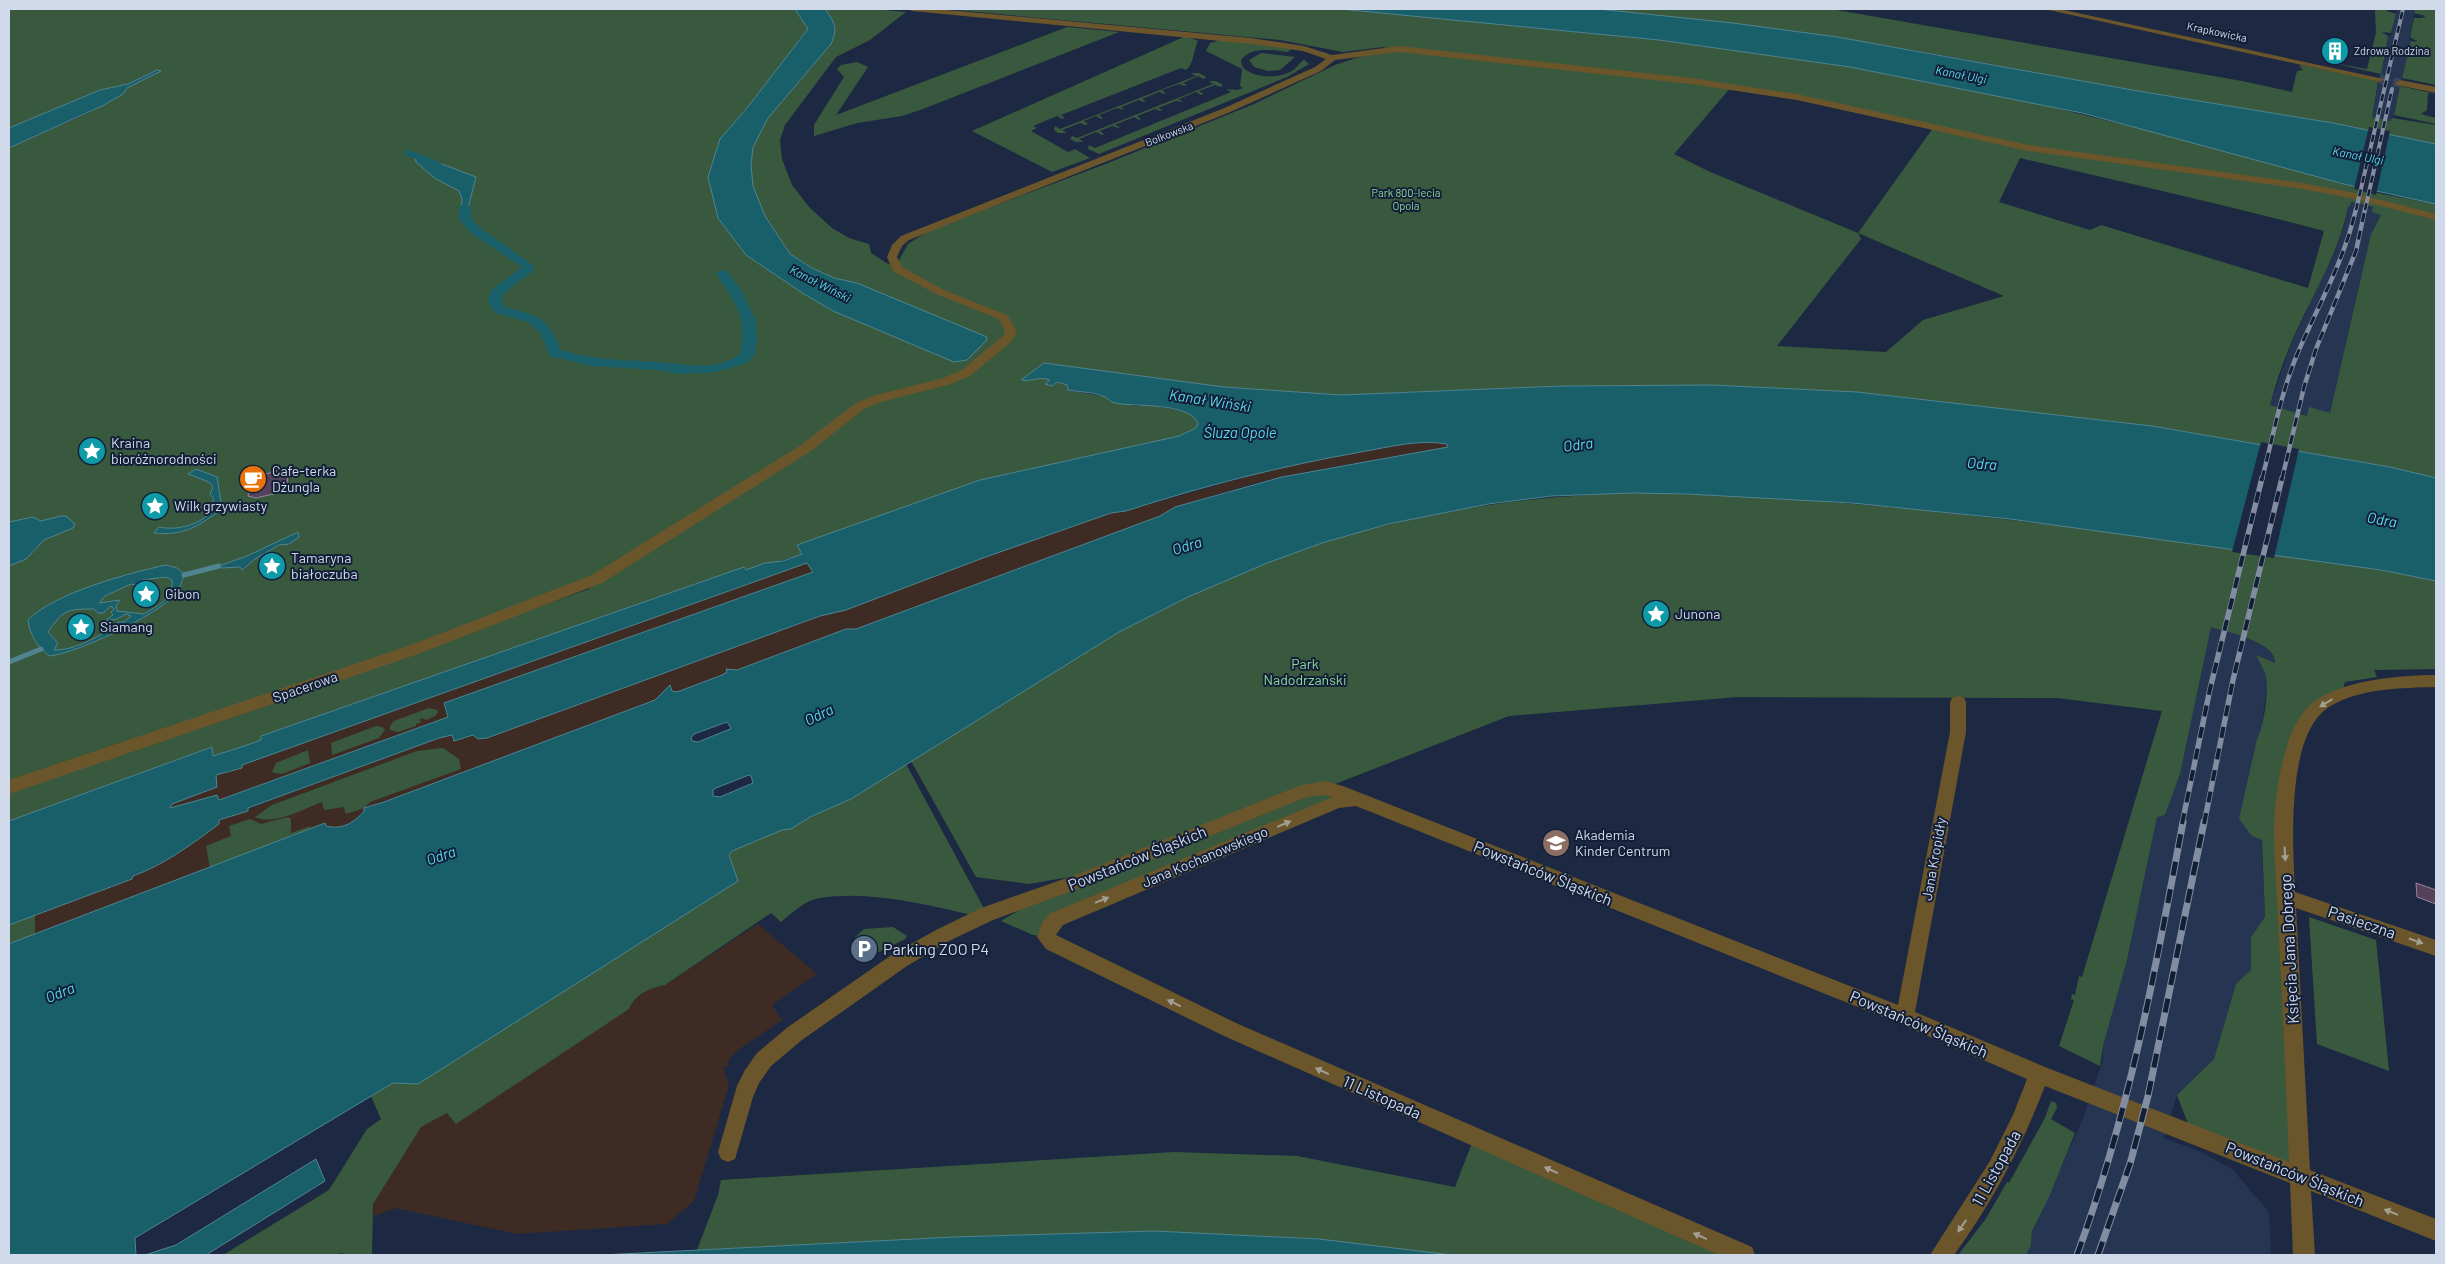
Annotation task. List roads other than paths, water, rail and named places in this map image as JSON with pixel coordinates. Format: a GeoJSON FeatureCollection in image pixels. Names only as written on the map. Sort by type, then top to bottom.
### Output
{"type":"FeatureCollection","features":[{"type":"Feature","properties":{"kind":"street"},"geometry":{"type":"LineString","coordinates":[[912,9],[1281,44],[1324,54],[1332,58],[1399,49],[1735,88],[1838,105],[2028,148],[2320,189],[2436,218]]}},
{"type":"Feature","properties":{"kind":"street","name":"Krapkowicka"},"geometry":{"type":"LineString","coordinates":[[2048,9],[2380,78]]}},
{"type":"Feature","properties":{"kind":"street","name":"Bolkowska"},"geometry":{"type":"LineString","coordinates":[[892,257],[897,245],[905,238],[1226,111],[1318,69],[1332,58]]}},
{"type":"Feature","properties":{"kind":"street"},"geometry":{"type":"LineString","coordinates":[[2400,83],[2436,90]]}},
{"type":"Feature","properties":{"kind":"street","name":"Spacerowa"},"geometry":{"type":"LineString","coordinates":[[9,787],[413,650],[597,579],[814,443],[860,406],[877,399],[947,381],[966,373],[1008,338],[1011,331],[1003,316],[940,292],[909,277],[897,269],[892,257]]}},
{"type":"Feature","properties":{"kind":"street","name":"Księcia Jana Dobrego"},"geometry":{"type":"LineString","coordinates":[[2304,1255],[2283,828],[2291,765],[2305,727],[2314,710],[2328,700],[2403,682],[2436,681]]}},
{"type":"Feature","properties":{"kind":"street","name":"Jana Kropidły"},"geometry":{"type":"LineString","coordinates":[[1906,1017],[1958,732],[1958,702]]}},
{"type":"Feature","properties":{"kind":"street","name":"Powstańców Śląskich"},"geometry":{"type":"LineString","coordinates":[[728,1152],[751,1079],[769,1054],[846,995],[941,936],[1005,907],[1071,884],[1305,792],[1324,788],[1906,1017],[2039,1074],[2436,1230]]}},
{"type":"Feature","properties":{"kind":"street","name":"Jana Kochanowskiego"},"geometry":{"type":"LineString","coordinates":[[1057,919],[1337,802],[1355,799]]}},
{"type":"Feature","properties":{"kind":"street","name":"Pasieczna"},"geometry":{"type":"LineString","coordinates":[[2287,897],[2436,948]]}},
{"type":"Feature","properties":{"kind":"street","name":"11 Listopada"},"geometry":{"type":"LineString","coordinates":[[1057,919],[1049,927],[1046,936],[1052,943],[1229,1030],[1744,1255]]}},
{"type":"Feature","properties":{"kind":"street","name":"11 Listopada"},"geometry":{"type":"LineString","coordinates":[[1941,1255],[1968,1218],[2004,1157],[2021,1123],[2039,1074]]}},
{"type":"Feature","properties":{"kind":"water","name":"Kanał Wiński"},"geometry":{"type":"Polygon","coordinates":[[[795,9],[825,9],[833,22],[835,30],[831,44],[768,118],[753,147],[751,165],[753,186],[765,216],[790,254],[812,268],[834,278],[857,283],[987,337],[986,341],[967,360],[954,362],[833,311],[746,255],[718,218],[708,177],[720,139],[747,108],[808,29],[795,9]]]}},
{"type":"Feature","properties":{"kind":"water","name":"Kanał Ulgi"},"geometry":{"type":"Polygon","coordinates":[[[1340,9],[1598,9],[1733,23],[1837,37],[2138,91],[2333,123],[2436,144],[2436,204],[2344,184],[2082,113],[1850,67],[1659,40],[1340,9]]]}},
{"type":"Feature","properties":{"kind":"water"},"geometry":{"type":"Polygon","coordinates":[[[157,70],[161,71],[127,88],[123,94],[104,105],[9,148],[9,128],[100,90],[128,84],[157,70]]]}},
{"type":"Feature","properties":{"kind":"water"},"geometry":{"type":"Polygon","coordinates":[[[418,155],[476,177],[467,212],[473,227],[461,215],[462,199],[459,191],[436,179],[416,162],[415,156],[418,155]]]}},
{"type":"Feature","properties":{"kind":"water"},"geometry":{"type":"Polygon","coordinates":[[[1044,363],[1224,387],[1341,395],[1562,386],[1712,385],[1857,392],[2152,426],[2390,467],[2436,478],[2436,581],[2381,570],[2010,519],[1852,503],[1687,494],[1632,493],[1552,496],[1488,504],[1388,524],[1322,543],[1267,563],[1188,597],[1119,632],[851,799],[810,817],[791,829],[782,830],[732,851],[729,855],[738,881],[418,1084],[393,1083],[135,1238],[136,1255],[9,1255],[9,944],[325,823],[326,826],[342,826],[352,822],[364,811],[364,808],[655,700],[670,685],[672,691],[677,692],[722,675],[727,672],[726,669],[737,670],[846,629],[856,629],[1160,516],[1175,507],[1282,477],[1448,447],[1447,444],[1415,443],[1331,458],[1242,477],[1126,511],[1111,513],[983,558],[846,610],[820,616],[487,738],[478,739],[473,735],[454,741],[452,735],[439,738],[248,808],[248,811],[219,820],[219,824],[188,846],[156,866],[133,876],[132,879],[9,925],[9,821],[212,747],[213,756],[261,740],[261,736],[744,567],[746,570],[765,563],[783,561],[802,554],[797,545],[980,480],[1179,436],[1196,428],[1198,423],[1192,416],[1173,408],[1115,403],[1096,394],[1068,390],[1067,385],[1057,382],[1052,386],[1045,384],[1050,380],[1046,379],[1021,380],[1044,363]],[[807,563],[242,765],[242,768],[216,775],[217,787],[172,804],[170,808],[217,795],[219,800],[448,717],[444,703],[813,572],[807,563]],[[727,722],[694,734],[691,738],[692,741],[698,742],[731,728],[727,722]],[[749,775],[713,790],[713,796],[720,797],[753,783],[749,775]]]}},
{"type":"Feature","properties":{"kind":"water"},"geometry":{"type":"Polygon","coordinates":[[[196,469],[217,477],[222,509],[198,525],[183,531],[165,534],[154,533],[159,527],[189,526],[208,515],[213,509],[211,504],[214,499],[210,494],[213,487],[209,482],[188,474],[196,469]]]}},
{"type":"Feature","properties":{"kind":"water"},"geometry":{"type":"Polygon","coordinates":[[[66,516],[75,524],[73,528],[44,540],[26,559],[9,566],[9,522],[33,517],[41,521],[66,516]]]}},
{"type":"Feature","properties":{"kind":"water"},"geometry":{"type":"Polygon","coordinates":[[[298,532],[299,537],[289,544],[279,545],[255,559],[242,570],[240,567],[221,568],[219,566],[247,556],[298,532]]]}},
{"type":"Feature","properties":{"kind":"water"},"geometry":{"type":"Polygon","coordinates":[[[166,565],[177,568],[184,574],[181,585],[175,595],[151,613],[96,641],[62,653],[49,656],[35,640],[30,631],[28,620],[40,610],[55,601],[93,585],[166,565]],[[166,577],[143,580],[135,585],[131,584],[105,596],[99,603],[120,600],[116,606],[117,611],[144,614],[168,597],[172,587],[172,580],[166,577]],[[111,606],[103,613],[98,613],[94,609],[85,609],[71,610],[62,615],[48,632],[58,643],[54,650],[62,650],[79,645],[105,632],[118,622],[124,622],[131,616],[126,614],[117,619],[105,621],[113,615],[111,612],[114,609],[111,606]]]}},
{"type":"Feature","properties":{"kind":"water"},"geometry":{"type":"Polygon","coordinates":[[[316,1159],[325,1181],[206,1255],[145,1255],[176,1245],[316,1159]]]}},
{"type":"Feature","properties":{"kind":"water"},"geometry":{"type":"Polygon","coordinates":[[[1154,1231],[1319,1239],[1452,1255],[601,1255],[954,1237],[1154,1231]]]}},
{"type":"Feature","properties":{"kind":"waterway"},"geometry":{"type":"LineString","coordinates":[[409,153],[436,164]]}},
{"type":"Feature","properties":{"kind":"waterway"},"geometry":{"type":"LineString","coordinates":[[465,207],[465,219],[475,230],[528,266],[528,270],[525,273],[496,293],[495,302],[500,310],[533,319],[546,331],[555,353],[567,357],[604,363],[657,366],[681,370],[716,368],[742,360],[747,356],[750,343],[749,321],[737,293],[722,274]]}},
{"type":"Feature","properties":{"kind":"waterway"},"geometry":{"type":"LineString","coordinates":[[184,575],[219,566]]}},
{"type":"Feature","properties":{"kind":"waterway"},"geometry":{"type":"LineString","coordinates":[[9,662],[41,649]]}},
{"type":"Feature","properties":{"kind":"tunnel"},"geometry":{"type":"LineString","coordinates":[[2380,79],[2400,83]]}},
{"type":"Feature","properties":{"kind":"railway"},"geometry":{"type":"LineString","coordinates":[[2356,210],[2403,9]]}},
{"type":"Feature","properties":{"kind":"railway"},"geometry":{"type":"LineString","coordinates":[[2365,210],[2392,89]]}},
{"type":"Feature","properties":{"kind":"railway"},"geometry":{"type":"LineString","coordinates":[[2262,479],[2282,398],[2293,366],[2338,264],[2356,209]]}},
{"type":"Feature","properties":{"kind":"railway"},"geometry":{"type":"LineString","coordinates":[[2282,479],[2304,387],[2316,349],[2356,251],[2365,209]]}},
{"type":"Feature","properties":{"kind":"railway"},"geometry":{"type":"LineString","coordinates":[[2182,824],[2210,689],[2262,478]]}},
{"type":"Feature","properties":{"kind":"railway"},"geometry":{"type":"LineString","coordinates":[[2204,824],[2233,680],[2282,478]]}},
{"type":"Feature","properties":{"kind":"railway"},"geometry":{"type":"LineString","coordinates":[[2077,1255],[2112,1148],[2139,1041],[2183,822]]}},
{"type":"Feature","properties":{"kind":"railway"},"geometry":{"type":"LineString","coordinates":[[2098,1255],[2130,1164],[2148,1096],[2204,822]]}},
{"type":"Feature","properties":{"kind":"place","name":"Zdrowa Rodzina"},"geometry":{"type":"Point","coordinates":[2335,51]}},
{"type":"Feature","properties":{"kind":"place","name":"Kraina bioróżnorodności"},"geometry":{"type":"Point","coordinates":[92,451]}},
{"type":"Feature","properties":{"kind":"place","name":"Cafe-terka Dżungla"},"geometry":{"type":"Point","coordinates":[253,479]}},
{"type":"Feature","properties":{"kind":"place","name":"Wilk grzywiasty"},"geometry":{"type":"Point","coordinates":[155,506]}},
{"type":"Feature","properties":{"kind":"place","name":"Tamaryna białoczuba"},"geometry":{"type":"Point","coordinates":[272,566]}},
{"type":"Feature","properties":{"kind":"place","name":"Gibon"},"geometry":{"type":"Point","coordinates":[146,594]}},
{"type":"Feature","properties":{"kind":"place","name":"Junona"},"geometry":{"type":"Point","coordinates":[1656,614]}},
{"type":"Feature","properties":{"kind":"place","name":"Siamang"},"geometry":{"type":"Point","coordinates":[81,627]}},
{"type":"Feature","properties":{"kind":"place","name":"Akademia Kinder Centrum"},"geometry":{"type":"Point","coordinates":[1556,843]}},
{"type":"Feature","properties":{"kind":"place","name":"Parking ZOO P4"},"geometry":{"type":"Point","coordinates":[864,949]}},
{"type":"Feature","properties":{"kind":"park label","name":"Park 800-lecia Opola"},"geometry":{"type":"Point","coordinates":[1406,199]}},
{"type":"Feature","properties":{"kind":"park label","name":"Park Nadodrzański"},"geometry":{"type":"Point","coordinates":[1305,672]}},
{"type":"Feature","properties":{"kind":"water label","name":"Śluza Opole"},"geometry":{"type":"Point","coordinates":[1240,433]}},
{"type":"Feature","properties":{"kind":"water label","name":"Odra"},"geometry":{"type":"Point","coordinates":[1578,445]}},
{"type":"Feature","properties":{"kind":"water label","name":"Odra"},"geometry":{"type":"Point","coordinates":[1982,464]}},
{"type":"Feature","properties":{"kind":"water label","name":"Odra"},"geometry":{"type":"Point","coordinates":[2382,520]}},
{"type":"Feature","properties":{"kind":"water label","name":"Odra"},"geometry":{"type":"Point","coordinates":[1187,546]}},
{"type":"Feature","properties":{"kind":"water label","name":"Odra"},"geometry":{"type":"Point","coordinates":[819,715]}},
{"type":"Feature","properties":{"kind":"water label","name":"Odra"},"geometry":{"type":"Point","coordinates":[441,856]}},
{"type":"Feature","properties":{"kind":"water label","name":"Odra"},"geometry":{"type":"Point","coordinates":[60,993]}}]}
